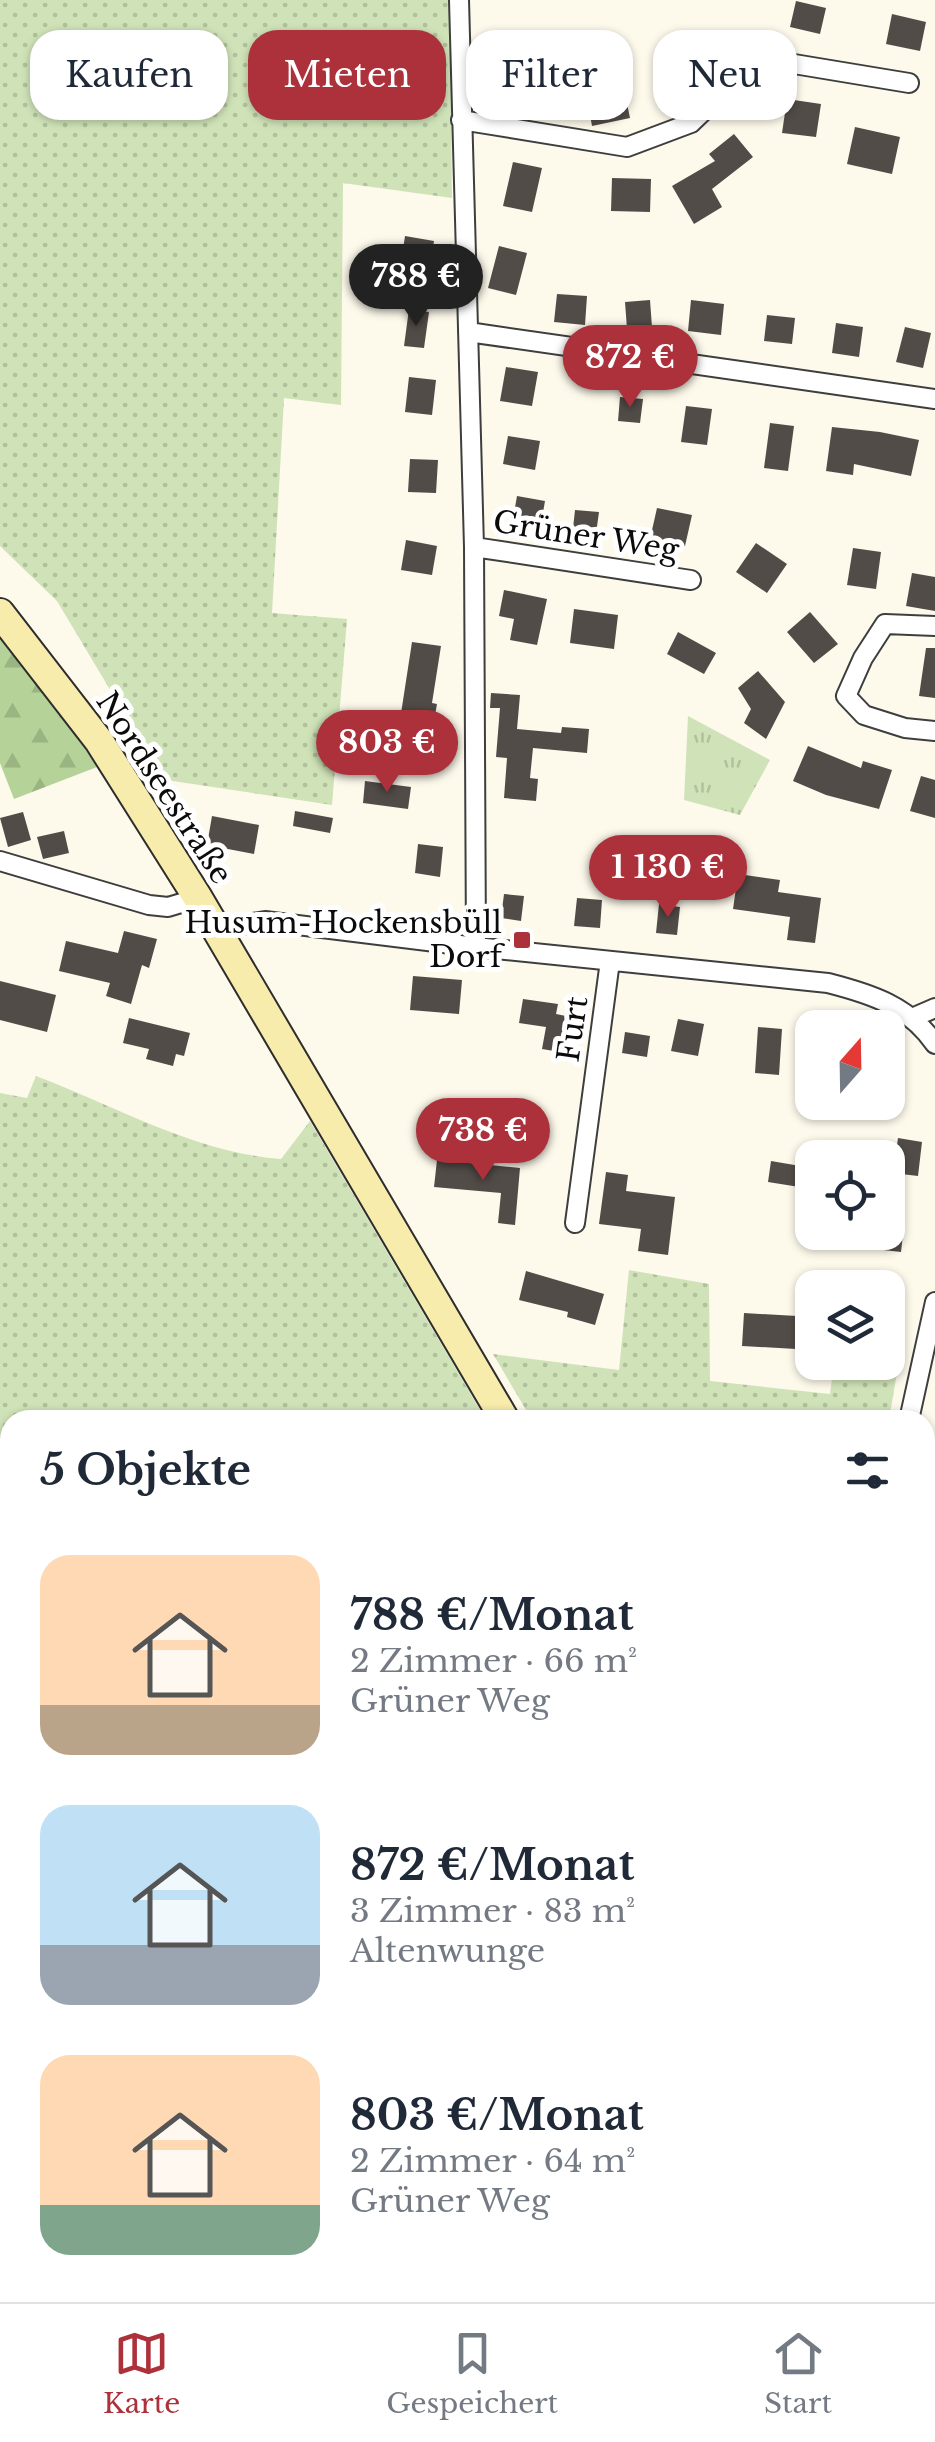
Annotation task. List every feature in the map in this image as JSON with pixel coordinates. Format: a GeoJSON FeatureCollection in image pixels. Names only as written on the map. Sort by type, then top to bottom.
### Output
{"type":"FeatureCollection","features":[{"type":"Feature","properties":{"kind":"main road","name":"Nordseestraße"},"geometry":{"type":"LineString","coordinates":[[0,614],[99,741],[198,898],[499,1410]]}},
{"type":"Feature","properties":{"kind":"street","name":"Grüner Weg"},"geometry":{"type":"LineString","coordinates":[[459,0],[474,547],[476,947]]}},
{"type":"Feature","properties":{"kind":"street"},"geometry":{"type":"LineString","coordinates":[[462,120],[627,147],[690,123],[750,66],[788,63],[909,83]]}},
{"type":"Feature","properties":{"kind":"street"},"geometry":{"type":"LineString","coordinates":[[468,332],[935,399]]}},
{"type":"Feature","properties":{"kind":"street","name":"Grüner Weg"},"geometry":{"type":"LineString","coordinates":[[474,547],[690,580]]}},
{"type":"Feature","properties":{"kind":"street"},"geometry":{"type":"LineString","coordinates":[[935,626],[885,624],[863,658],[846,696],[864,715],[905,728],[935,730]]}},
{"type":"Feature","properties":{"kind":"street"},"geometry":{"type":"LineString","coordinates":[[0,862],[149,905],[168,907],[198,898]]}},
{"type":"Feature","properties":{"kind":"street"},"geometry":{"type":"LineString","coordinates":[[217,929],[265,921],[828,983],[881,997],[912,1018],[935,1044]]}},
{"type":"Feature","properties":{"kind":"street","name":"Furt"},"geometry":{"type":"LineString","coordinates":[[575,1223],[610,961]]}},
{"type":"Feature","properties":{"kind":"street"},"geometry":{"type":"LineString","coordinates":[[912,1018],[935,1008]]}},
{"type":"Feature","properties":{"kind":"street"},"geometry":{"type":"LineString","coordinates":[[910,1410],[935,1302]]}},
{"type":"Feature","properties":{"kind":"green space"},"geometry":{"type":"Polygon","coordinates":[[[0,0],[450,0],[452,198],[343,183],[341,405],[284,398],[272,613],[347,619],[332,805],[153,778],[127,718],[57,601],[0,546],[0,0]]]}},
{"type":"Feature","properties":{"kind":"green space"},"geometry":{"type":"Polygon","coordinates":[[[0,637],[50,694],[97,767],[14,799],[0,763],[0,637]]]}},
{"type":"Feature","properties":{"kind":"green space"},"geometry":{"type":"Polygon","coordinates":[[[688,716],[770,760],[740,815],[684,800],[688,716]]]}},
{"type":"Feature","properties":{"kind":"green space"},"geometry":{"type":"Polygon","coordinates":[[[36,1076],[187,1138],[249,1155],[281,1159],[310,1121],[480,1410],[0,1410],[0,1093],[27,1098],[36,1076]]]}},
{"type":"Feature","properties":{"kind":"green space"},"geometry":{"type":"Polygon","coordinates":[[[629,1270],[709,1284],[710,1381],[830,1394],[832,1380],[896,1380],[891,1410],[526,1410],[493,1354],[619,1370],[629,1270]]]}},
{"type":"Feature","properties":{"kind":"building"},"geometry":{"type":"Polygon","coordinates":[[[796,1],[826,8],[820,34],[790,27],[796,1]]]}},
{"type":"Feature","properties":{"kind":"building"},"geometry":{"type":"Polygon","coordinates":[[[892,14],[926,22],[920,51],[886,44],[892,14]]]}},
{"type":"Feature","properties":{"kind":"building"},"geometry":{"type":"Polygon","coordinates":[[[797,100],[821,104],[816,137],[782,133],[784,120],[797,120],[797,100]]]}},
{"type":"Feature","properties":{"kind":"building"},"geometry":{"type":"Polygon","coordinates":[[[591,120],[620,120],[592,126],[591,120]]]}},
{"type":"Feature","properties":{"kind":"building"},"geometry":{"type":"Polygon","coordinates":[[[855,127],[900,137],[892,174],[847,164],[855,127]]]}},
{"type":"Feature","properties":{"kind":"building"},"geometry":{"type":"Polygon","coordinates":[[[734,134],[753,157],[712,189],[722,207],[694,224],[672,186],[715,161],[709,154],[734,134]]]}},
{"type":"Feature","properties":{"kind":"building"},"geometry":{"type":"Polygon","coordinates":[[[513,162],[542,168],[532,212],[503,206],[513,162]]]}},
{"type":"Feature","properties":{"kind":"building"},"geometry":{"type":"Polygon","coordinates":[[[612,178],[651,179],[650,212],[611,211],[612,178]]]}},
{"type":"Feature","properties":{"kind":"building"},"geometry":{"type":"Polygon","coordinates":[[[405,236],[434,241],[427,281],[399,276],[405,236]]]}},
{"type":"Feature","properties":{"kind":"building"},"geometry":{"type":"Polygon","coordinates":[[[499,246],[527,253],[516,295],[488,288],[499,246]]]}},
{"type":"Feature","properties":{"kind":"building"},"geometry":{"type":"Polygon","coordinates":[[[557,294],[587,296],[585,325],[554,322],[557,294]]]}},
{"type":"Feature","properties":{"kind":"building"},"geometry":{"type":"Polygon","coordinates":[[[650,300],[652,327],[627,329],[625,302],[650,300]]]}},
{"type":"Feature","properties":{"kind":"building"},"geometry":{"type":"Polygon","coordinates":[[[691,300],[724,304],[721,335],[688,331],[691,300]]]}},
{"type":"Feature","properties":{"kind":"building"},"geometry":{"type":"Polygon","coordinates":[[[409,309],[429,312],[424,348],[404,346],[409,309]]]}},
{"type":"Feature","properties":{"kind":"building"},"geometry":{"type":"Polygon","coordinates":[[[767,315],[795,318],[792,344],[764,341],[767,315]]]}},
{"type":"Feature","properties":{"kind":"building"},"geometry":{"type":"Polygon","coordinates":[[[836,323],[863,327],[859,357],[832,353],[836,323]]]}},
{"type":"Feature","properties":{"kind":"building"},"geometry":{"type":"Polygon","coordinates":[[[905,327],[931,333],[923,368],[896,362],[905,327]]]}},
{"type":"Feature","properties":{"kind":"building"},"geometry":{"type":"Polygon","coordinates":[[[506,367],[538,372],[532,406],[500,401],[506,367]]]}},
{"type":"Feature","properties":{"kind":"building"},"geometry":{"type":"Polygon","coordinates":[[[409,377],[436,380],[432,415],[405,412],[409,377]]]}},
{"type":"Feature","properties":{"kind":"building"},"geometry":{"type":"Polygon","coordinates":[[[620,397],[643,399],[640,423],[618,421],[620,397]]]}},
{"type":"Feature","properties":{"kind":"building"},"geometry":{"type":"Polygon","coordinates":[[[686,406],[712,409],[707,445],[681,442],[686,406]]]}},
{"type":"Feature","properties":{"kind":"building"},"geometry":{"type":"Polygon","coordinates":[[[770,423],[794,426],[788,471],[764,468],[770,423]]]}},
{"type":"Feature","properties":{"kind":"building"},"geometry":{"type":"Polygon","coordinates":[[[832,427],[919,440],[911,476],[854,464],[853,475],[826,471],[832,427]]]}},
{"type":"Feature","properties":{"kind":"building"},"geometry":{"type":"Polygon","coordinates":[[[508,436],[540,441],[535,470],[503,464],[508,436]]]}},
{"type":"Feature","properties":{"kind":"building"},"geometry":{"type":"Polygon","coordinates":[[[410,459],[438,460],[436,493],[408,492],[410,459]]]}},
{"type":"Feature","properties":{"kind":"building"},"geometry":{"type":"Polygon","coordinates":[[[517,496],[545,501],[540,530],[512,525],[517,496]]]}},
{"type":"Feature","properties":{"kind":"building"},"geometry":{"type":"Polygon","coordinates":[[[657,508],[692,515],[685,546],[650,539],[657,508]]]}},
{"type":"Feature","properties":{"kind":"building"},"geometry":{"type":"Polygon","coordinates":[[[575,510],[599,512],[595,541],[572,538],[575,510]]]}},
{"type":"Feature","properties":{"kind":"building"},"geometry":{"type":"Polygon","coordinates":[[[406,540],[437,546],[432,575],[401,570],[406,540]]]}},
{"type":"Feature","properties":{"kind":"building"},"geometry":{"type":"Polygon","coordinates":[[[756,543],[787,564],[767,593],[736,572],[756,543]]]}},
{"type":"Feature","properties":{"kind":"building"},"geometry":{"type":"Polygon","coordinates":[[[853,548],[881,552],[876,589],[847,585],[853,548]]]}},
{"type":"Feature","properties":{"kind":"building"},"geometry":{"type":"Polygon","coordinates":[[[912,573],[935,577],[935,611],[906,606],[912,573]]]}},
{"type":"Feature","properties":{"kind":"building"},"geometry":{"type":"Polygon","coordinates":[[[504,590],[547,599],[537,645],[510,640],[514,619],[499,616],[504,590]]]}},
{"type":"Feature","properties":{"kind":"building"},"geometry":{"type":"Polygon","coordinates":[[[574,609],[618,615],[614,649],[570,643],[574,609]]]}},
{"type":"Feature","properties":{"kind":"building"},"geometry":{"type":"Polygon","coordinates":[[[810,612],[838,644],[814,663],[787,632],[810,612]]]}},
{"type":"Feature","properties":{"kind":"building"},"geometry":{"type":"Polygon","coordinates":[[[678,632],[716,653],[704,674],[667,654],[678,632]]]}},
{"type":"Feature","properties":{"kind":"building"},"geometry":{"type":"Polygon","coordinates":[[[412,642],[441,646],[432,703],[437,704],[433,726],[400,720],[412,642]]]}},
{"type":"Feature","properties":{"kind":"building"},"geometry":{"type":"Polygon","coordinates":[[[926,648],[935,648],[935,698],[919,696],[926,648]]]}},
{"type":"Feature","properties":{"kind":"building"},"geometry":{"type":"Polygon","coordinates":[[[758,671],[785,702],[766,739],[744,723],[751,709],[738,688],[758,671]]]}},
{"type":"Feature","properties":{"kind":"building"},"geometry":{"type":"Polygon","coordinates":[[[491,693],[520,695],[517,729],[561,733],[562,727],[589,729],[587,753],[533,748],[530,778],[538,779],[536,801],[504,798],[507,758],[496,757],[500,708],[490,708],[491,693]]]}},
{"type":"Feature","properties":{"kind":"building"},"geometry":{"type":"Polygon","coordinates":[[[808,746],[861,768],[863,761],[892,770],[879,809],[826,795],[793,781],[808,746]]]}},
{"type":"Feature","properties":{"kind":"building"},"geometry":{"type":"Polygon","coordinates":[[[921,776],[935,780],[935,818],[910,811],[921,776]]]}},
{"type":"Feature","properties":{"kind":"building"},"geometry":{"type":"Polygon","coordinates":[[[365,781],[411,787],[408,809],[363,803],[365,781]]]}},
{"type":"Feature","properties":{"kind":"building"},"geometry":{"type":"Polygon","coordinates":[[[295,811],[333,818],[330,833],[293,826],[295,811]]]}},
{"type":"Feature","properties":{"kind":"building"},"geometry":{"type":"Polygon","coordinates":[[[23,812],[31,840],[8,847],[0,818],[23,812]]]}},
{"type":"Feature","properties":{"kind":"building"},"geometry":{"type":"Polygon","coordinates":[[[212,816],[259,825],[254,854],[207,845],[212,816]]]}},
{"type":"Feature","properties":{"kind":"building"},"geometry":{"type":"Polygon","coordinates":[[[64,831],[69,853],[43,859],[37,837],[64,831]]]}},
{"type":"Feature","properties":{"kind":"building"},"geometry":{"type":"Polygon","coordinates":[[[418,844],[443,847],[440,877],[415,873],[418,844]]]}},
{"type":"Feature","properties":{"kind":"building"},"geometry":{"type":"Polygon","coordinates":[[[738,874],[780,880],[778,892],[821,898],[815,943],[787,940],[790,917],[733,909],[738,874]]]}},
{"type":"Feature","properties":{"kind":"building"},"geometry":{"type":"Polygon","coordinates":[[[504,894],[524,896],[521,921],[501,918],[504,894]]]}},
{"type":"Feature","properties":{"kind":"building"},"geometry":{"type":"Polygon","coordinates":[[[577,898],[602,900],[600,928],[574,926],[577,898]]]}},
{"type":"Feature","properties":{"kind":"building"},"geometry":{"type":"Polygon","coordinates":[[[659,904],[680,907],[677,935],[656,933],[659,904]]]}},
{"type":"Feature","properties":{"kind":"building"},"geometry":{"type":"Polygon","coordinates":[[[124,931],[157,939],[149,968],[142,965],[131,1004],[106,996],[110,983],[59,971],[66,941],[118,953],[124,931]]]}},
{"type":"Feature","properties":{"kind":"building"},"geometry":{"type":"Polygon","coordinates":[[[413,976],[462,980],[459,1014],[410,1010],[413,976]]]}},
{"type":"Feature","properties":{"kind":"building"},"geometry":{"type":"Polygon","coordinates":[[[0,981],[56,995],[47,1032],[0,1020],[0,981]]]}},
{"type":"Feature","properties":{"kind":"building"},"geometry":{"type":"Polygon","coordinates":[[[523,999],[558,1004],[556,1014],[571,1017],[566,1053],[542,1049],[546,1027],[519,1023],[523,999]]]}},
{"type":"Feature","properties":{"kind":"building"},"geometry":{"type":"Polygon","coordinates":[[[129,1018],[190,1033],[184,1056],[176,1054],[173,1066],[146,1059],[149,1049],[123,1043],[129,1018]]]}},
{"type":"Feature","properties":{"kind":"building"},"geometry":{"type":"Polygon","coordinates":[[[678,1019],[704,1024],[698,1056],[671,1051],[678,1019]]]}},
{"type":"Feature","properties":{"kind":"building"},"geometry":{"type":"Polygon","coordinates":[[[758,1027],[782,1029],[779,1075],[755,1073],[758,1027]]]}},
{"type":"Feature","properties":{"kind":"building"},"geometry":{"type":"Polygon","coordinates":[[[625,1032],[650,1036],[647,1057],[622,1053],[625,1032]]]}},
{"type":"Feature","properties":{"kind":"building"},"geometry":{"type":"Polygon","coordinates":[[[898,1138],[922,1142],[918,1176],[905,1174],[905,1140],[898,1138]]]}},
{"type":"Feature","properties":{"kind":"building"},"geometry":{"type":"Polygon","coordinates":[[[437,1160],[520,1168],[515,1225],[498,1223],[501,1193],[434,1187],[437,1160]]]}},
{"type":"Feature","properties":{"kind":"building"},"geometry":{"type":"Polygon","coordinates":[[[771,1161],[795,1165],[795,1186],[768,1182],[771,1161]]]}},
{"type":"Feature","properties":{"kind":"building"},"geometry":{"type":"Polygon","coordinates":[[[606,1172],[628,1175],[626,1191],[675,1197],[668,1255],[638,1251],[641,1229],[599,1224],[606,1172]]]}},
{"type":"Feature","properties":{"kind":"building"},"geometry":{"type":"Polygon","coordinates":[[[526,1271],[604,1294],[595,1325],[567,1317],[568,1312],[519,1300],[526,1271]]]}},
{"type":"Feature","properties":{"kind":"building"},"geometry":{"type":"Polygon","coordinates":[[[744,1313],[795,1316],[795,1349],[742,1346],[744,1313]]]}},
{"type":"Feature","properties":{"kind":"place","name":"Husum-Hockensbüll Dorf"},"geometry":{"type":"Point","coordinates":[522,940]}}]}
